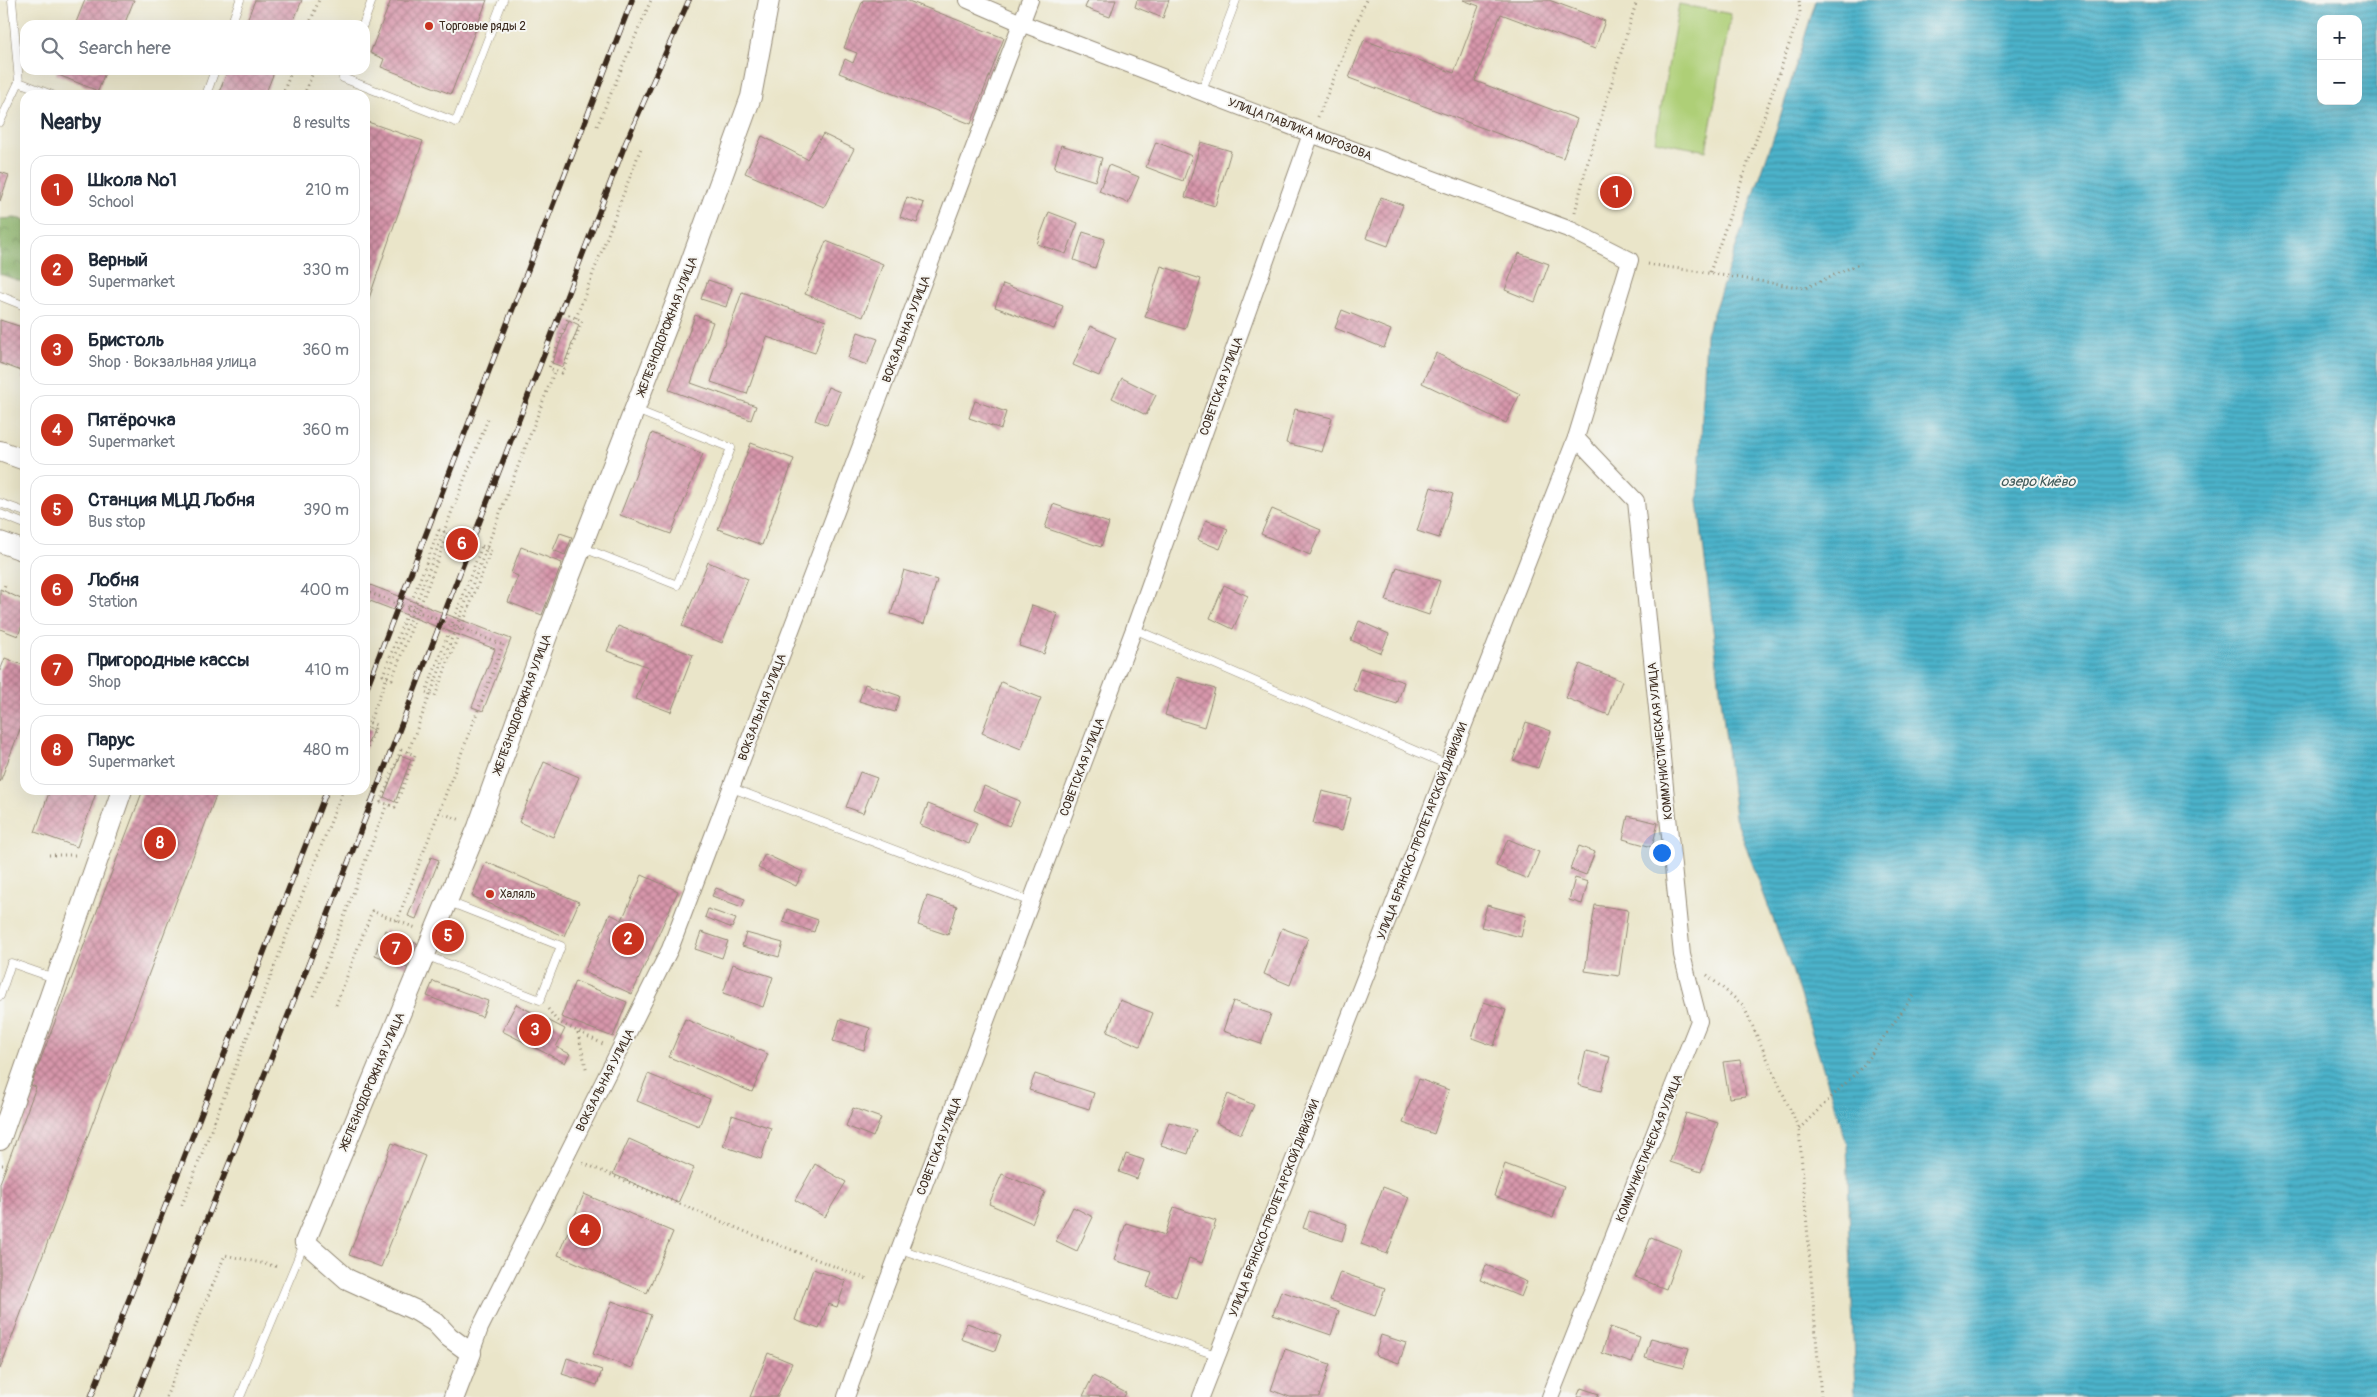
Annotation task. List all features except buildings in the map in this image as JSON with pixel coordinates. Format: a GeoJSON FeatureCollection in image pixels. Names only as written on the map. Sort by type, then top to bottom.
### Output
{"type":"FeatureCollection","features":[{"type":"Feature","properties":{"kind":"street","name":"ЖЕЛЕЗНОДОРОЖНАЯ УЛИЦА"},"geometry":{"type":"LineString","coordinates":[[304,1242],[478,827],[549,630],[636,410],[751,97],[770,0]]}},
{"type":"Feature","properties":{"kind":"street","name":"УЛИЦА ПАВЛИКА МОРОЗОВА"},"geometry":{"type":"LineString","coordinates":[[968,0],[1021,23],[1202,91],[1313,128],[1571,230],[1630,260]]}},
{"type":"Feature","properties":{"kind":"street","name":"ВОКЗАЛЬНАЯ УЛИЦА"},"geometry":{"type":"LineString","coordinates":[[454,1397],[480,1328],[670,949],[1030,0]]}},
{"type":"Feature","properties":{"kind":"street","name":"СОВЕТСКАЯ УЛИЦА"},"geometry":{"type":"LineString","coordinates":[[846,1397],[1134,629],[1313,128]]}},
{"type":"Feature","properties":{"kind":"street","name":"УЛИЦА БРЯНСКО-ПРОЛЕТАРСКОЙ ДИВИЗИИ"},"geometry":{"type":"LineString","coordinates":[[1201,1397],[1576,438],[1630,260]]}},
{"type":"Feature","properties":{"kind":"street","name":"КОММУНИСТИЧЕСКАЯ УЛИЦА"},"geometry":{"type":"LineString","coordinates":[[1550,1397],[1699,1021],[1682,955],[1636,501],[1576,438]]}},
{"type":"Feature","properties":{"kind":"street"},"geometry":{"type":"LineString","coordinates":[[0,451],[20,458]]}},
{"type":"Feature","properties":{"kind":"street"},"geometry":{"type":"LineString","coordinates":[[0,542],[20,549]]}},
{"type":"Feature","properties":{"kind":"street"},"geometry":{"type":"LineString","coordinates":[[0,1140],[5,1108],[56,979],[120,795]]}},
{"type":"Feature","properties":{"kind":"street"},"geometry":{"type":"LineString","coordinates":[[304,1242],[347,1279],[417,1311],[435,1322],[449,1336],[471,1352]]}},
{"type":"Feature","properties":{"kind":"lane"},"geometry":{"type":"LineString","coordinates":[[0,122],[19,82],[12,0]]}},
{"type":"Feature","properties":{"kind":"lane"},"geometry":{"type":"LineString","coordinates":[[233,20],[240,0]]}},
{"type":"Feature","properties":{"kind":"lane"},"geometry":{"type":"LineString","coordinates":[[365,20],[372,0]]}},
{"type":"Feature","properties":{"kind":"lane"},"geometry":{"type":"LineString","coordinates":[[344,75],[343,78],[456,122],[503,0]]}},
{"type":"Feature","properties":{"kind":"lane"},"geometry":{"type":"LineString","coordinates":[[1202,91],[1236,0]]}},
{"type":"Feature","properties":{"kind":"lane"},"geometry":{"type":"LineString","coordinates":[[208,90],[213,75]]}},
{"type":"Feature","properties":{"kind":"lane"},"geometry":{"type":"LineString","coordinates":[[19,82],[39,90]]}},
{"type":"Feature","properties":{"kind":"lane"},"geometry":{"type":"LineString","coordinates":[[0,296],[20,304]]}},
{"type":"Feature","properties":{"kind":"lane"},"geometry":{"type":"LineString","coordinates":[[581,547],[677,586],[731,448],[636,410]]}},
{"type":"Feature","properties":{"kind":"lane"},"geometry":{"type":"LineString","coordinates":[[0,503],[20,510]]}},
{"type":"Feature","properties":{"kind":"lane"},"geometry":{"type":"LineString","coordinates":[[0,514],[20,522]]}},
{"type":"Feature","properties":{"kind":"lane"},"geometry":{"type":"LineString","coordinates":[[1134,629],[1448,765]]}},
{"type":"Feature","properties":{"kind":"lane"},"geometry":{"type":"LineString","coordinates":[[732,788],[1031,902]]}},
{"type":"Feature","properties":{"kind":"lane"},"geometry":{"type":"LineString","coordinates":[[425,955],[540,1000],[562,946],[447,902]]}},
{"type":"Feature","properties":{"kind":"lane"},"geometry":{"type":"LineString","coordinates":[[0,996],[11,963],[56,979]]}},
{"type":"Feature","properties":{"kind":"lane","name":"ЖЕЛЕЗНОДОРОЖНАЯ УЛИЦА"},"geometry":{"type":"LineString","coordinates":[[240,1397],[304,1242]]}},
{"type":"Feature","properties":{"kind":"lane"},"geometry":{"type":"LineString","coordinates":[[900,1249],[1216,1355]]}},
{"type":"Feature","properties":{"kind":"path"},"geometry":{"type":"LineString","coordinates":[[311,20],[319,0]]}},
{"type":"Feature","properties":{"kind":"path"},"geometry":{"type":"LineString","coordinates":[[597,126],[651,0]]}},
{"type":"Feature","properties":{"kind":"path"},"geometry":{"type":"LineString","coordinates":[[1313,128],[1366,0]]}},
{"type":"Feature","properties":{"kind":"path"},"geometry":{"type":"LineString","coordinates":[[1571,230],[1588,161],[1637,0]]}},
{"type":"Feature","properties":{"kind":"path"},"geometry":{"type":"LineString","coordinates":[[1710,272],[1800,13],[1800,0]]}},
{"type":"Feature","properties":{"kind":"path"},"geometry":{"type":"LineString","coordinates":[[284,90],[290,75]]}},
{"type":"Feature","properties":{"kind":"path"},"geometry":{"type":"LineString","coordinates":[[306,90],[312,75]]}},
{"type":"Feature","properties":{"kind":"path"},"geometry":{"type":"LineString","coordinates":[[576,318],[641,148]]}},
{"type":"Feature","properties":{"kind":"path"},"geometry":{"type":"LineString","coordinates":[[1630,260],[1681,270],[1710,272],[1805,288],[1860,263]]}},
{"type":"Feature","properties":{"kind":"path"},"geometry":{"type":"LineString","coordinates":[[569,315],[576,318],[582,321],[562,373],[549,368],[569,315]]}},
{"type":"Feature","properties":{"kind":"path"},"geometry":{"type":"LineString","coordinates":[[408,752],[555,370]]}},
{"type":"Feature","properties":{"kind":"path"},"geometry":{"type":"LineString","coordinates":[[370,715],[387,677],[488,419]]}},
{"type":"Feature","properties":{"kind":"path"},"geometry":{"type":"LineString","coordinates":[[439,530],[448,534],[392,679],[387,677],[383,675],[439,530]]}},
{"type":"Feature","properties":{"kind":"path"},"geometry":{"type":"LineString","coordinates":[[482,546],[491,550],[435,696],[430,694],[426,692],[482,546]]}},
{"type":"Feature","properties":{"kind":"path"},"geometry":{"type":"LineString","coordinates":[[3,591],[6,582]]}},
{"type":"Feature","properties":{"kind":"path"},"geometry":{"type":"LineString","coordinates":[[370,593],[502,644],[397,921]]}},
{"type":"Feature","properties":{"kind":"path"},"geometry":{"type":"LineString","coordinates":[[370,723],[376,725],[370,741]]}},
{"type":"Feature","properties":{"kind":"path"},"geometry":{"type":"LineString","coordinates":[[401,750],[415,755],[395,807],[387,804],[381,802],[401,750]]}},
{"type":"Feature","properties":{"kind":"path"},"geometry":{"type":"LineString","coordinates":[[182,1205],[341,795]]}},
{"type":"Feature","properties":{"kind":"path"},"geometry":{"type":"LineString","coordinates":[[314,996],[387,804]]}},
{"type":"Feature","properties":{"kind":"path"},"geometry":{"type":"LineString","coordinates":[[48,854],[82,855]]}},
{"type":"Feature","properties":{"kind":"path"},"geometry":{"type":"LineString","coordinates":[[336,1005],[372,911],[390,918]]}},
{"type":"Feature","properties":{"kind":"path"},"geometry":{"type":"LineString","coordinates":[[1682,955],[1743,1004],[1799,1129],[1821,1397]]}},
{"type":"Feature","properties":{"kind":"path"},"geometry":{"type":"LineString","coordinates":[[1799,1129],[1862,1067],[1914,995]]}},
{"type":"Feature","properties":{"kind":"path"},"geometry":{"type":"LineString","coordinates":[[540,1000],[557,1021],[619,1052]]}},
{"type":"Feature","properties":{"kind":"path"},"geometry":{"type":"LineString","coordinates":[[578,1033],[594,1102]]}},
{"type":"Feature","properties":{"kind":"path"},"geometry":{"type":"LineString","coordinates":[[566,1156],[751,1234],[867,1279]]}},
{"type":"Feature","properties":{"kind":"path"},"geometry":{"type":"LineString","coordinates":[[166,1397],[225,1255],[292,1270]]}},
{"type":"Feature","properties":{"kind":"green space"},"geometry":{"type":"Polygon","coordinates":[[[1679,4],[1731,14],[1706,151],[1655,141],[1679,4]]]}},
{"type":"Feature","properties":{"kind":"green space"},"geometry":{"type":"Polygon","coordinates":[[[0,219],[20,219],[20,281],[0,274],[0,219]]]}},
{"type":"Feature","properties":{"kind":"water","name":"озеро Киёво"},"geometry":{"type":"Polygon","coordinates":[[[1816,0],[2377,0],[2377,1397],[1855,1397],[1847,1144],[1792,970],[1735,817],[1698,501],[1706,334],[1776,130],[1816,0]]]}},
{"type":"Feature","properties":{"kind":"railway"},"geometry":{"type":"LineString","coordinates":[[370,679],[632,0]]}},
{"type":"Feature","properties":{"kind":"railway"},"geometry":{"type":"LineString","coordinates":[[136,1397],[326,920],[626,142],[689,0]]}},
{"type":"Feature","properties":{"kind":"railway"},"geometry":{"type":"LineString","coordinates":[[91,1397],[325,795]]}},
{"type":"Feature","properties":{"kind":"place","name":"Торговые ряды 2"},"geometry":{"type":"Point","coordinates":[429,26]}},
{"type":"Feature","properties":{"kind":"place","name":"Школа №1"},"geometry":{"type":"Point","coordinates":[1616,192]}},
{"type":"Feature","properties":{"kind":"place","name":"Лобня"},"geometry":{"type":"Point","coordinates":[462,544]}},
{"type":"Feature","properties":{"kind":"place","name":"Парус"},"geometry":{"type":"Point","coordinates":[160,843]}},
{"type":"Feature","properties":{"kind":"place","name":"Халяль"},"geometry":{"type":"Point","coordinates":[490,894]}},
{"type":"Feature","properties":{"kind":"place","name":"Станция МЦД Лобня"},"geometry":{"type":"Point","coordinates":[448,936]}},
{"type":"Feature","properties":{"kind":"place","name":"Верный"},"geometry":{"type":"Point","coordinates":[628,939]}},
{"type":"Feature","properties":{"kind":"place","name":"Пригородные кассы"},"geometry":{"type":"Point","coordinates":[396,949]}},
{"type":"Feature","properties":{"kind":"place","name":"Бристоль"},"geometry":{"type":"Point","coordinates":[535,1030]}},
{"type":"Feature","properties":{"kind":"place","name":"Пятёрочка"},"geometry":{"type":"Point","coordinates":[585,1230]}}]}
